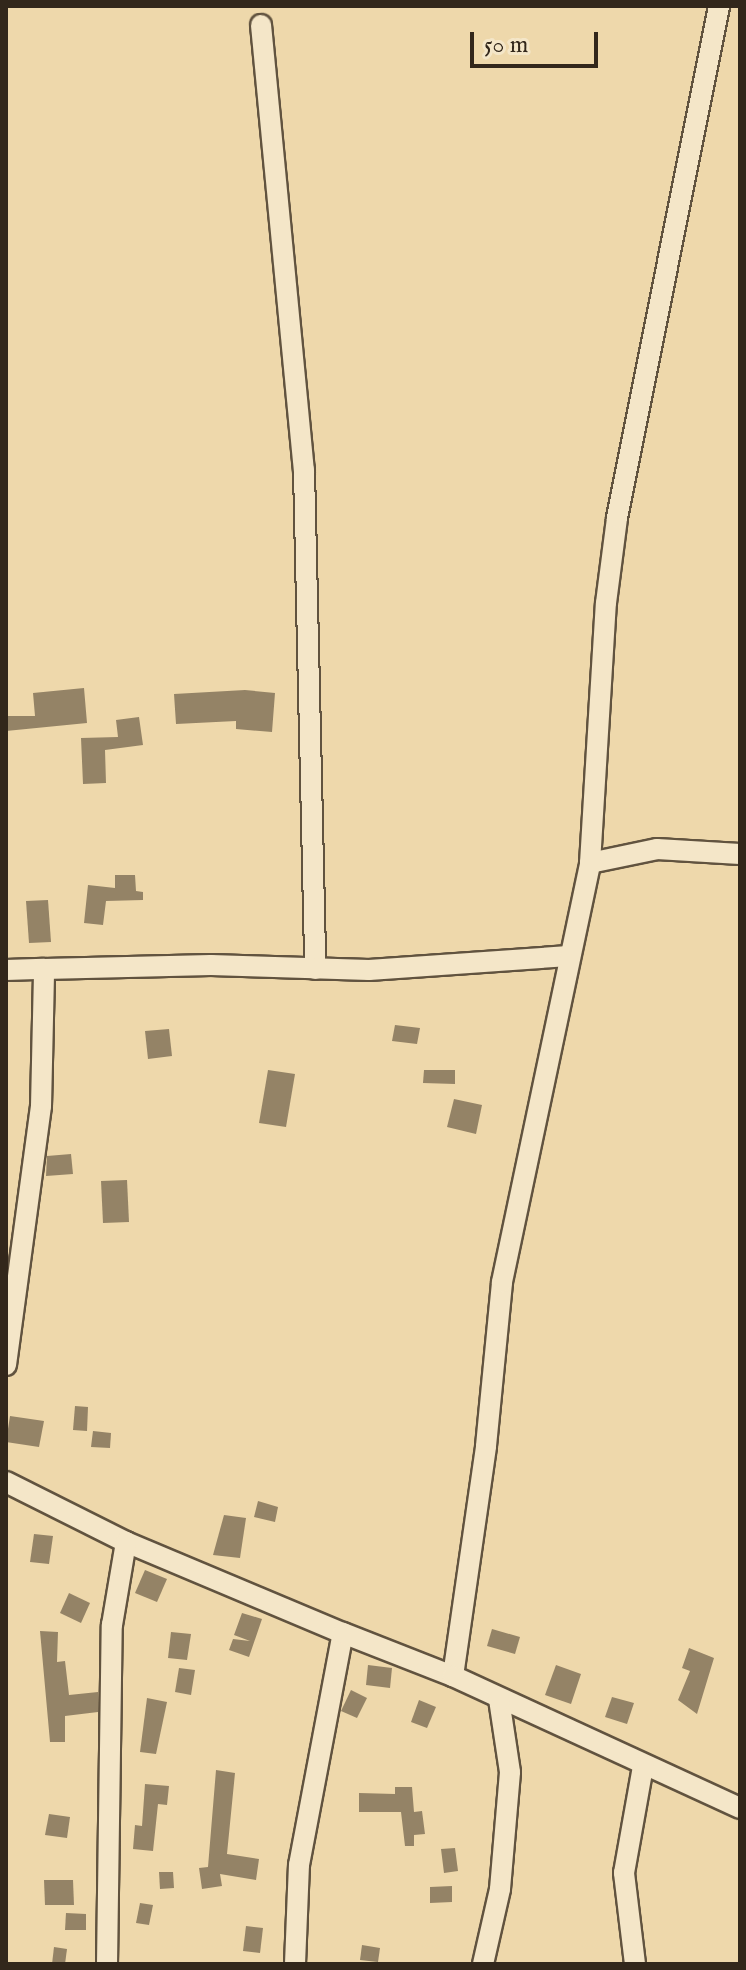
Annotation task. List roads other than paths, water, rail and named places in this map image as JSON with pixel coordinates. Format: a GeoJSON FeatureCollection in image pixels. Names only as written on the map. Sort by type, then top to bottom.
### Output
{"type":"FeatureCollection","features":[{"type":"Feature","properties":{"kind":"street"},"geometry":{"type":"LineString","coordinates":[[453,1676],[486,1446],[502,1282],[590,863],[606,603],[617,518],[719,6]]}},
{"type":"Feature","properties":{"kind":"street"},"geometry":{"type":"LineString","coordinates":[[261,25],[304,470],[315,969]]}},
{"type":"Feature","properties":{"kind":"street"},"geometry":{"type":"LineString","coordinates":[[590,863],[657,849],[740,854]]}},
{"type":"Feature","properties":{"kind":"street"},"geometry":{"type":"LineString","coordinates":[[6,970],[211,965],[315,969],[477,965],[569,956]]}},
{"type":"Feature","properties":{"kind":"street"},"geometry":{"type":"LineString","coordinates":[[6,1365],[41,1106],[44,969]]}},
{"type":"Feature","properties":{"kind":"street"},"geometry":{"type":"LineString","coordinates":[[6,1482],[126,1542],[453,1676],[740,1808]]}},
{"type":"Feature","properties":{"kind":"street"},"geometry":{"type":"LineString","coordinates":[[107,1964],[112,1625],[126,1542]]}},
{"type":"Feature","properties":{"kind":"street"},"geometry":{"type":"LineString","coordinates":[[295,1964],[299,1865],[343,1633]]}},
{"type":"Feature","properties":{"kind":"street"},"geometry":{"type":"LineString","coordinates":[[483,1964],[500,1889],[510,1772],[499,1699]]}},
{"type":"Feature","properties":{"kind":"street"},"geometry":{"type":"LineString","coordinates":[[635,1964],[624,1873],[643,1766]]}}]}
